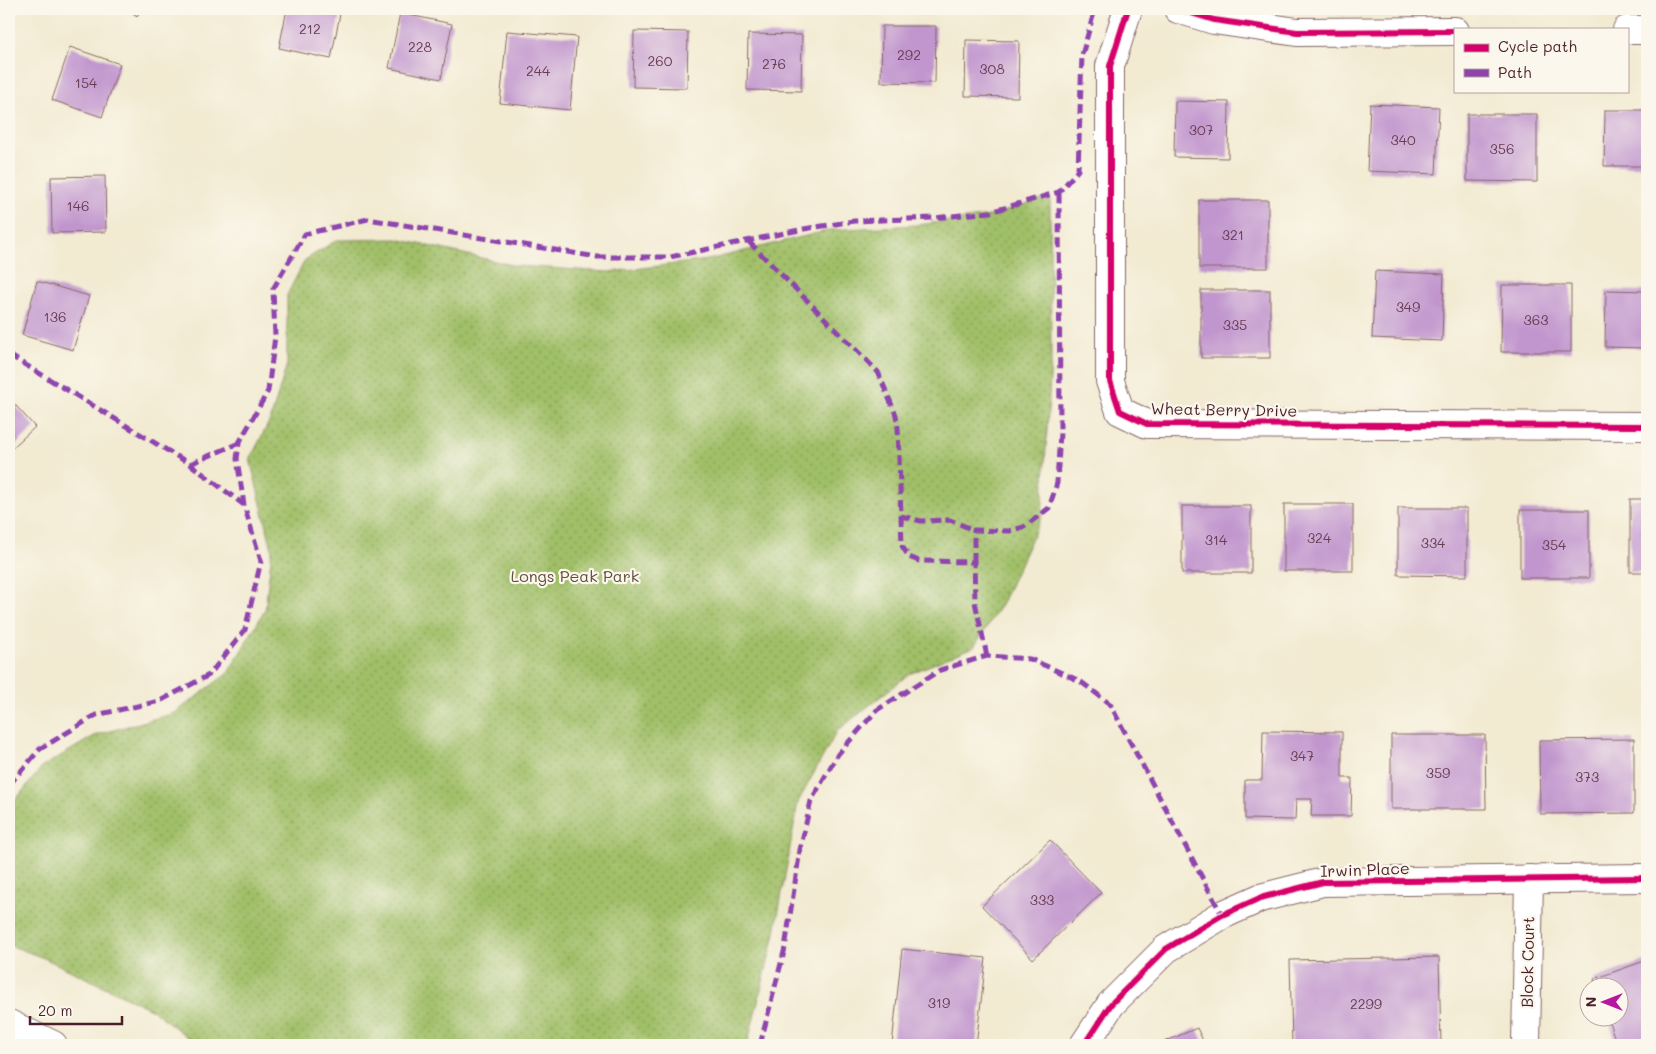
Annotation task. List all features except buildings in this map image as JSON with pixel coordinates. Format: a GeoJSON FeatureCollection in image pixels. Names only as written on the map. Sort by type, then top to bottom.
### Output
{"type":"FeatureCollection","features":[{"type":"Feature","properties":{"kind":"street","name":"Wheat Berry Drive"},"geometry":{"type":"LineString","coordinates":[[1128,9],[1110,66],[1110,380],[1120,410],[1147,424],[1647,426]]}},
{"type":"Feature","properties":{"kind":"street"},"geometry":{"type":"LineString","coordinates":[[1178,9],[1214,20],[1297,32],[1454,31]]}},
{"type":"Feature","properties":{"kind":"street"},"geometry":{"type":"LineString","coordinates":[[1628,30],[1647,30]]}},
{"type":"Feature","properties":{"kind":"street","name":"Irwin Place"},"geometry":{"type":"LineString","coordinates":[[1084,1045],[1111,1004],[1166,949],[1222,915],[1260,898],[1322,882],[1647,878]]}},
{"type":"Feature","properties":{"kind":"street","name":"Block Court"},"geometry":{"type":"LineString","coordinates":[[1526,1045],[1529,879]]}},
{"type":"Feature","properties":{"kind":"street"},"geometry":{"type":"LineString","coordinates":[[9,1024],[53,1045]]}},
{"type":"Feature","properties":{"kind":"green space","name":"Longs Peak Park"},"geometry":{"type":"Polygon","coordinates":[[[1050,196],[1051,361],[1042,516],[1002,603],[974,647],[909,674],[837,731],[798,802],[774,938],[747,1045],[197,1045],[153,1010],[44,958],[9,945],[9,808],[42,767],[96,735],[175,713],[228,673],[265,610],[272,549],[250,459],[271,418],[287,364],[287,295],[305,260],[337,240],[397,239],[517,266],[609,272],[708,260],[830,230],[917,225],[990,216],[1050,196]]]}},
{"type":"Feature","properties":{"kind":"marked path"},"geometry":{"type":"LineString","coordinates":[[9,785],[40,749],[96,715],[160,701],[209,675],[245,630],[261,561],[244,505],[237,459],[239,443],[268,391],[275,336],[273,289],[305,234],[368,219],[597,257],[670,257],[804,229],[854,221],[934,218],[990,212],[1059,192],[1078,170],[1082,55],[1095,9]]}},
{"type":"Feature","properties":{"kind":"marked path"},"geometry":{"type":"LineString","coordinates":[[974,562],[974,530],[1009,531],[1024,527],[1049,508],[1057,483],[1060,432],[1059,192]]}},
{"type":"Feature","properties":{"kind":"marked path"},"geometry":{"type":"LineString","coordinates":[[749,242],[878,372],[896,415],[898,428],[902,546],[909,557],[919,561],[974,562],[975,602],[987,656]]}},
{"type":"Feature","properties":{"kind":"marked path"},"geometry":{"type":"LineString","coordinates":[[9,355],[190,464],[244,505]]}},
{"type":"Feature","properties":{"kind":"marked path"},"geometry":{"type":"LineString","coordinates":[[190,464],[239,443]]}},
{"type":"Feature","properties":{"kind":"marked path"},"geometry":{"type":"LineString","coordinates":[[901,516],[921,521],[950,520],[974,530]]}},
{"type":"Feature","properties":{"kind":"marked path"},"geometry":{"type":"LineString","coordinates":[[760,1045],[785,948],[800,850],[811,801],[838,754],[877,710],[940,670],[987,656],[1030,659],[1080,681],[1110,704],[1222,915]]}},
{"type":"Feature","properties":{"kind":"cycle path"},"geometry":{"type":"LineString","coordinates":[[1128,9],[1110,66],[1110,381],[1120,411],[1147,424],[1647,426]]}},
{"type":"Feature","properties":{"kind":"cycle path"},"geometry":{"type":"LineString","coordinates":[[1178,9],[1214,20],[1297,32],[1454,31]]}},
{"type":"Feature","properties":{"kind":"cycle path"},"geometry":{"type":"LineString","coordinates":[[1084,1045],[1111,1004],[1166,949],[1222,915],[1260,898],[1323,882],[1647,878]]}}]}
